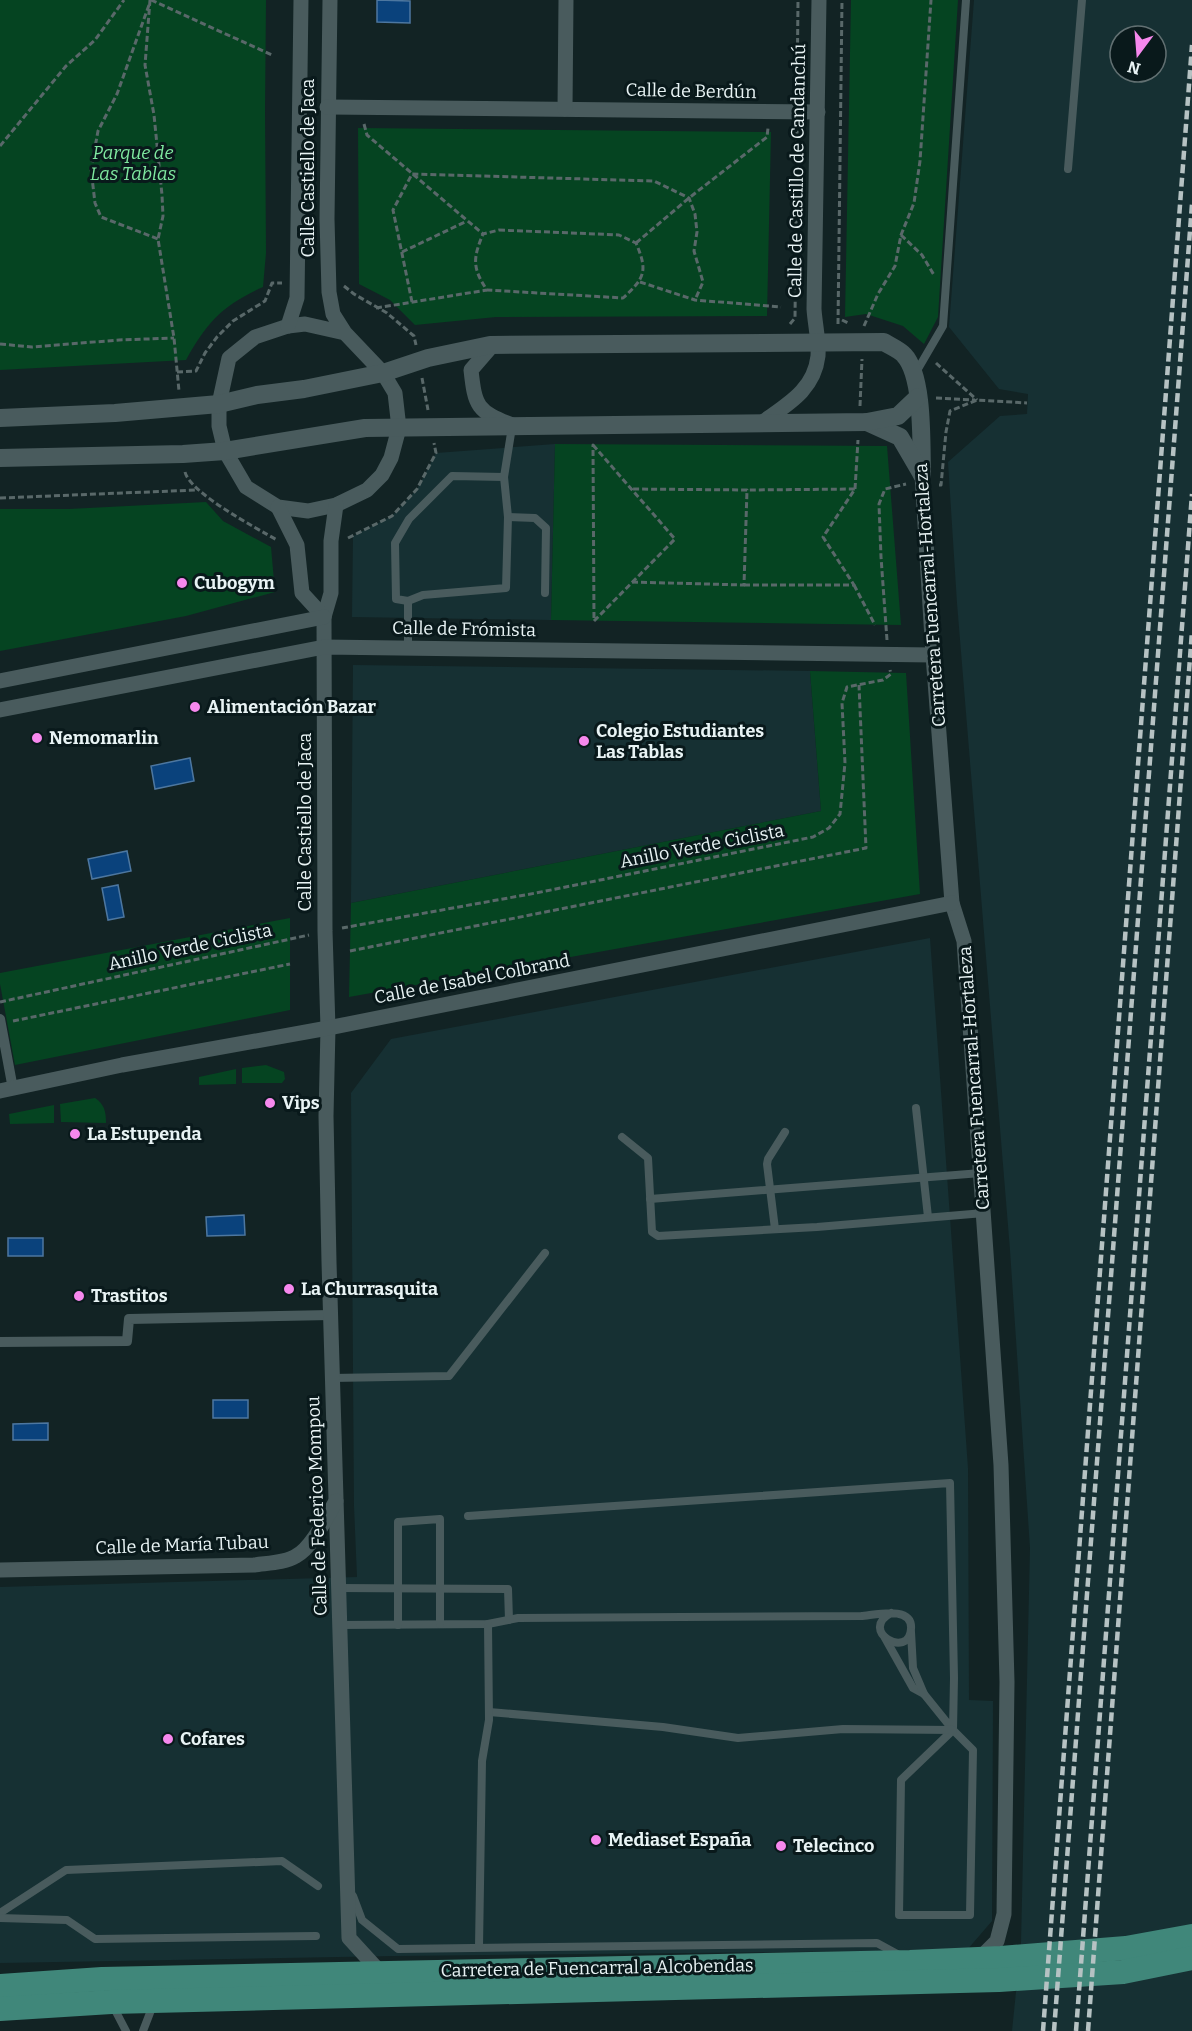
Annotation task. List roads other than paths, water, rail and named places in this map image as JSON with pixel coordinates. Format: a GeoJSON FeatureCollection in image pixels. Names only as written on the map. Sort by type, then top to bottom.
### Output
{"type":"FeatureCollection","features":[{"type":"Feature","properties":{"kind":"highway","name":"Carretera de Fuencarral a Alcobendas"},"geometry":{"type":"LineString","coordinates":[[1125,1960],[1192,1936]]}},
{"type":"Feature","properties":{"kind":"highway","name":"Carretera de Fuencarral a Alcobendas"},"geometry":{"type":"LineString","coordinates":[[0,2009],[111,2002],[1192,1959]]}},
{"type":"Feature","properties":{"kind":"highway","name":"Carretera de Fuencarral a Alcobendas"},"geometry":{"type":"LineString","coordinates":[[0,1986],[102,1979],[380,1972],[910,1962],[993,1966]]}},
{"type":"Feature","properties":{"kind":"street","name":"Calle Castiello de Jaca"},"geometry":{"type":"LineString","coordinates":[[288,326],[297,298],[301,0]]}},
{"type":"Feature","properties":{"kind":"street","name":"Calle Castiello de Jaca"},"geometry":{"type":"LineString","coordinates":[[330,0],[327,106],[328,284],[333,314],[345,333],[383,373],[395,393],[399,428],[391,458],[382,475],[367,490],[336,505],[308,511],[278,507],[246,487],[225,451],[219,426],[219,404],[229,358],[255,337],[288,326],[305,324],[345,333]]}},
{"type":"Feature","properties":{"kind":"street"},"geometry":{"type":"LineString","coordinates":[[565,109],[566,0]]}},
{"type":"Feature","properties":{"kind":"street","name":"Calle de Castillo de Candanchú"},"geometry":{"type":"LineString","coordinates":[[760,424],[800,395],[812,381],[818,355],[814,309],[819,0]]}},
{"type":"Feature","properties":{"kind":"street","name":"Calle de Berdún"},"geometry":{"type":"LineString","coordinates":[[327,106],[818,112]]}},
{"type":"Feature","properties":{"kind":"street","name":"Carretera Fuencarral-Hortaleza"},"geometry":{"type":"LineString","coordinates":[[0,418],[219,404],[383,373],[490,345],[884,342],[904,355],[915,376],[918,397],[933,655],[952,903],[964,941],[1001,1465],[1006,1682],[1004,1914],[993,1966]]}},
{"type":"Feature","properties":{"kind":"street"},"geometry":{"type":"LineString","coordinates":[[490,345],[490,348],[471,370],[474,397],[485,414],[513,425]]}},
{"type":"Feature","properties":{"kind":"street"},"geometry":{"type":"LineString","coordinates":[[0,459],[225,451],[365,428],[867,422],[898,416],[918,397]]}},
{"type":"Feature","properties":{"kind":"street"},"geometry":{"type":"LineString","coordinates":[[867,422],[900,437],[922,480]]}},
{"type":"Feature","properties":{"kind":"street","name":"Calle Castiello de Jaca"},"geometry":{"type":"LineString","coordinates":[[328,1028],[325,931],[324,617],[331,593],[331,542],[336,505]]}},
{"type":"Feature","properties":{"kind":"street"},"geometry":{"type":"LineString","coordinates":[[278,507],[297,545],[302,593],[324,617]]}},
{"type":"Feature","properties":{"kind":"street"},"geometry":{"type":"LineString","coordinates":[[0,681],[324,617]]}},
{"type":"Feature","properties":{"kind":"street","name":"Calle de Frómista"},"geometry":{"type":"LineString","coordinates":[[0,710],[324,647],[933,655]]}},
{"type":"Feature","properties":{"kind":"street","name":"Calle de Isabel Colbrand"},"geometry":{"type":"LineString","coordinates":[[6,1090],[122,1065],[328,1028],[952,903]]}},
{"type":"Feature","properties":{"kind":"street"},"geometry":{"type":"LineString","coordinates":[[0,1021],[6,1090]]}},
{"type":"Feature","properties":{"kind":"street","name":"Calle de Federico Mompou"},"geometry":{"type":"LineString","coordinates":[[328,1028],[326,1116],[332,1377],[349,1938],[380,1972]]}},
{"type":"Feature","properties":{"kind":"street"},"geometry":{"type":"LineString","coordinates":[[0,1342],[128,1341],[129,1319],[331,1315]]}},
{"type":"Feature","properties":{"kind":"street","name":"Calle de María Tubau"},"geometry":{"type":"LineString","coordinates":[[0,1570],[254,1565],[276,1562],[297,1556],[317,1532],[336,1501]]}},
{"type":"Feature","properties":{"kind":"lane"},"geometry":{"type":"LineString","coordinates":[[915,376],[943,326],[966,0]]}},
{"type":"Feature","properties":{"kind":"lane"},"geometry":{"type":"LineString","coordinates":[[1068,169],[1082,0]]}},
{"type":"Feature","properties":{"kind":"lane"},"geometry":{"type":"LineString","coordinates":[[504,477],[452,476],[409,519],[395,543],[396,599],[408,601],[423,595],[506,588],[508,517],[504,477],[513,425]]}},
{"type":"Feature","properties":{"kind":"lane"},"geometry":{"type":"LineString","coordinates":[[508,517],[535,518],[546,528],[545,593]]}},
{"type":"Feature","properties":{"kind":"lane"},"geometry":{"type":"LineString","coordinates":[[408,601],[408,648]]}},
{"type":"Feature","properties":{"kind":"lane"},"geometry":{"type":"LineString","coordinates":[[916,1108],[928,1217]]}},
{"type":"Feature","properties":{"kind":"lane"},"geometry":{"type":"LineString","coordinates":[[775,1229],[768,1159],[785,1132]]}},
{"type":"Feature","properties":{"kind":"lane"},"geometry":{"type":"LineString","coordinates":[[622,1137],[648,1158],[652,1233],[658,1236],[984,1213]]}},
{"type":"Feature","properties":{"kind":"lane"},"geometry":{"type":"LineString","coordinates":[[650,1199],[981,1173]]}},
{"type":"Feature","properties":{"kind":"lane"},"geometry":{"type":"LineString","coordinates":[[332,1377],[449,1376],[544,1253]]}},
{"type":"Feature","properties":{"kind":"lane"},"geometry":{"type":"LineString","coordinates":[[340,1625],[488,1624],[518,1618],[861,1616],[901,1613],[909,1619],[913,1668],[924,1694],[953,1730],[973,1750],[970,1915],[899,1915],[901,1780],[953,1730],[950,1484],[468,1516]]}},
{"type":"Feature","properties":{"kind":"lane"},"geometry":{"type":"LineString","coordinates":[[398,1625],[398,1522],[440,1520],[440,1624]]}},
{"type":"Feature","properties":{"kind":"lane"},"geometry":{"type":"LineString","coordinates":[[339,1587],[508,1589],[509,1620]]}},
{"type":"Feature","properties":{"kind":"lane"},"geometry":{"type":"LineString","coordinates":[[891,1613],[881,1624],[882,1634],[913,1688],[924,1694]]}},
{"type":"Feature","properties":{"kind":"lane"},"geometry":{"type":"LineString","coordinates":[[861,1616],[881,1624]]}},
{"type":"Feature","properties":{"kind":"lane"},"geometry":{"type":"LineString","coordinates":[[479,1947],[482,1761],[489,1712],[488,1624]]}},
{"type":"Feature","properties":{"kind":"lane"},"geometry":{"type":"LineString","coordinates":[[885,1638],[898,1643],[907,1638],[911,1629]]}},
{"type":"Feature","properties":{"kind":"lane"},"geometry":{"type":"LineString","coordinates":[[489,1712],[663,1727],[738,1738],[843,1729],[953,1730]]}},
{"type":"Feature","properties":{"kind":"lane"},"geometry":{"type":"LineString","coordinates":[[0,1913],[66,1870],[282,1861],[318,1886]]}},
{"type":"Feature","properties":{"kind":"lane"},"geometry":{"type":"LineString","coordinates":[[348,1884],[362,1920],[398,1948],[877,1943],[910,1962]]}},
{"type":"Feature","properties":{"kind":"lane"},"geometry":{"type":"LineString","coordinates":[[0,1918],[67,1920],[95,1939],[316,1936]]}},
{"type":"Feature","properties":{"kind":"lane"},"geometry":{"type":"LineString","coordinates":[[143,2031],[155,2001]]}},
{"type":"Feature","properties":{"kind":"lane"},"geometry":{"type":"LineString","coordinates":[[111,2002],[126,2031]]}},
{"type":"Feature","properties":{"kind":"water"},"geometry":{"type":"Polygon","coordinates":[[[377,0],[410,1],[410,23],[377,22],[377,0]]]}},
{"type":"Feature","properties":{"kind":"water"},"geometry":{"type":"Polygon","coordinates":[[[190,758],[194,781],[155,789],[151,766],[190,758]]]}},
{"type":"Feature","properties":{"kind":"water"},"geometry":{"type":"Polygon","coordinates":[[[127,851],[131,871],[92,879],[88,859],[127,851]]]}},
{"type":"Feature","properties":{"kind":"water"},"geometry":{"type":"Polygon","coordinates":[[[118,885],[124,917],[108,920],[102,888],[118,885]]]}},
{"type":"Feature","properties":{"kind":"water"},"geometry":{"type":"Polygon","coordinates":[[[244,1215],[245,1235],[207,1236],[206,1217],[244,1215]]]}},
{"type":"Feature","properties":{"kind":"water"},"geometry":{"type":"Polygon","coordinates":[[[8,1238],[43,1238],[43,1256],[8,1256],[8,1238]]]}},
{"type":"Feature","properties":{"kind":"water"},"geometry":{"type":"Polygon","coordinates":[[[213,1400],[248,1400],[248,1418],[213,1418],[213,1400]]]}},
{"type":"Feature","properties":{"kind":"water"},"geometry":{"type":"Polygon","coordinates":[[[48,1423],[48,1440],[13,1440],[13,1424],[48,1423]]]}},
{"type":"Feature","properties":{"kind":"railway"},"geometry":{"type":"LineString","coordinates":[[1043,2031],[1192,45]]}},
{"type":"Feature","properties":{"kind":"railway"},"geometry":{"type":"LineString","coordinates":[[1054,2031],[1192,204]]}},
{"type":"Feature","properties":{"kind":"railway"},"geometry":{"type":"LineString","coordinates":[[1076,2031],[1192,494]]}},
{"type":"Feature","properties":{"kind":"railway"},"geometry":{"type":"LineString","coordinates":[[1088,2031],[1192,631]]}},
{"type":"Feature","properties":{"kind":"place","name":"Cubogym"},"geometry":{"type":"Point","coordinates":[182,583]}},
{"type":"Feature","properties":{"kind":"place","name":"Alimentación Bazar"},"geometry":{"type":"Point","coordinates":[195,707]}},
{"type":"Feature","properties":{"kind":"place","name":"Nemomarlin"},"geometry":{"type":"Point","coordinates":[37,738]}},
{"type":"Feature","properties":{"kind":"place","name":"Colegio Estudiantes Las Tablas"},"geometry":{"type":"Point","coordinates":[584,741]}},
{"type":"Feature","properties":{"kind":"place","name":"Vips"},"geometry":{"type":"Point","coordinates":[270,1103]}},
{"type":"Feature","properties":{"kind":"place","name":"La Estupenda"},"geometry":{"type":"Point","coordinates":[75,1134]}},
{"type":"Feature","properties":{"kind":"place","name":"La Churrasquita"},"geometry":{"type":"Point","coordinates":[289,1289]}},
{"type":"Feature","properties":{"kind":"place","name":"Trastitos"},"geometry":{"type":"Point","coordinates":[79,1296]}},
{"type":"Feature","properties":{"kind":"place","name":"Cofares"},"geometry":{"type":"Point","coordinates":[168,1739]}},
{"type":"Feature","properties":{"kind":"place","name":"Mediaset España"},"geometry":{"type":"Point","coordinates":[596,1840]}},
{"type":"Feature","properties":{"kind":"place","name":"Telecinco"},"geometry":{"type":"Point","coordinates":[781,1846]}},
{"type":"Feature","properties":{"kind":"park label","name":"Parque de Las Tablas"},"geometry":{"type":"Point","coordinates":[133,163]}}]}
